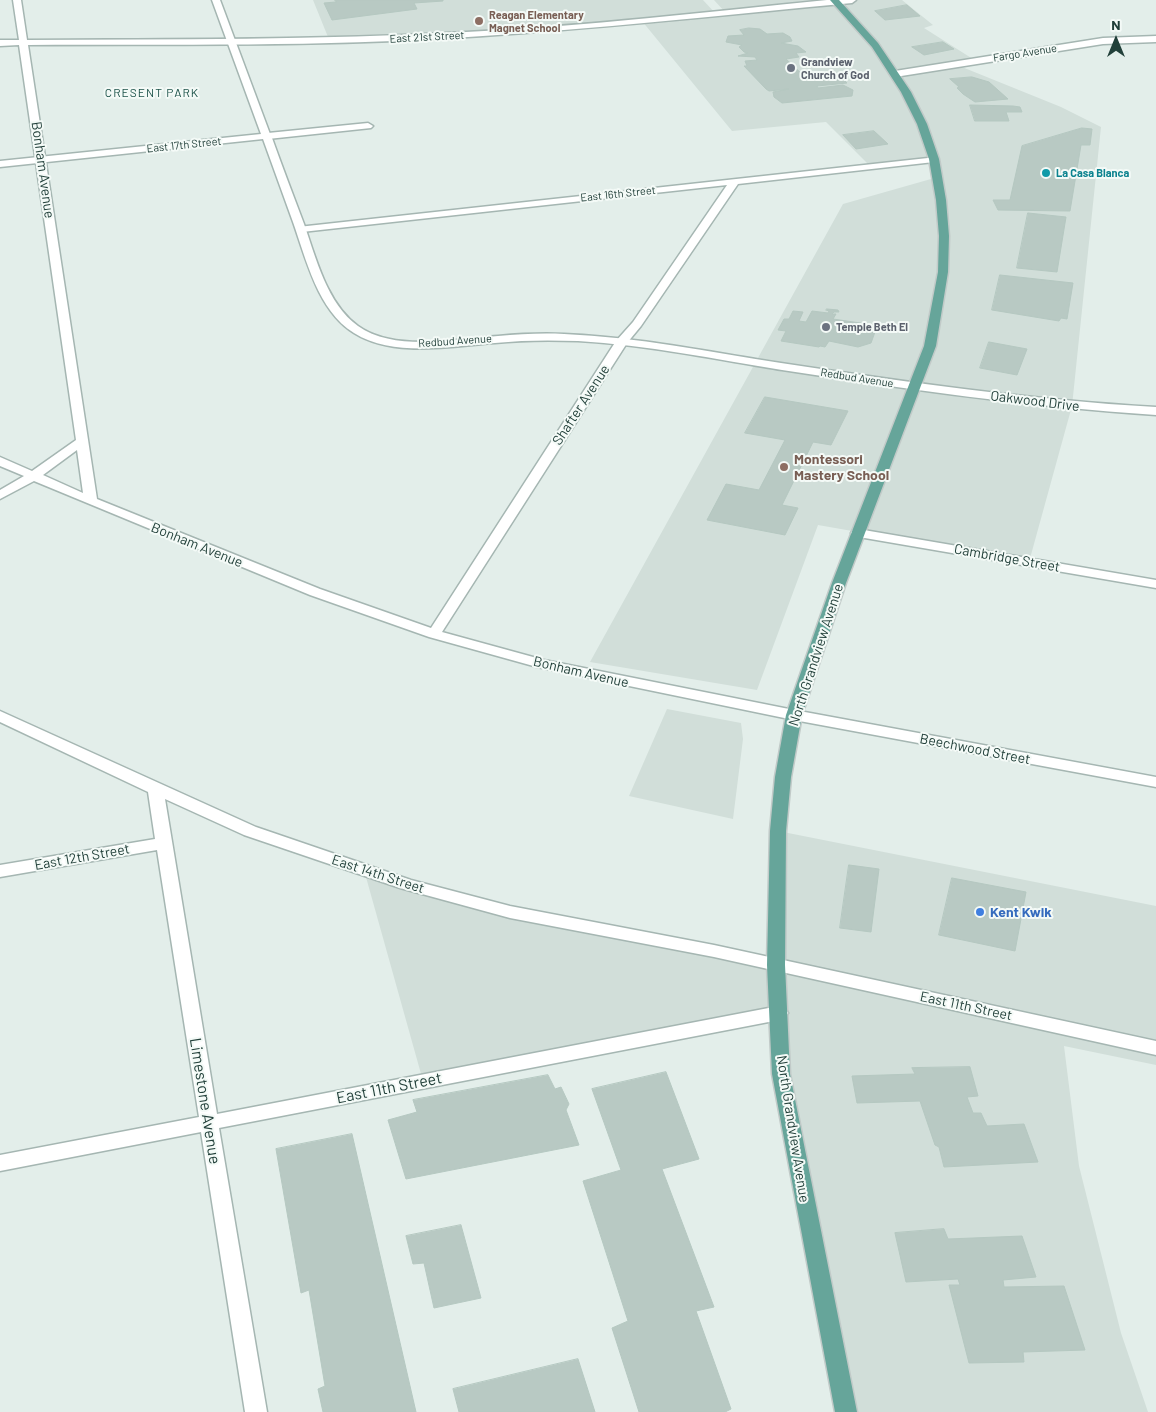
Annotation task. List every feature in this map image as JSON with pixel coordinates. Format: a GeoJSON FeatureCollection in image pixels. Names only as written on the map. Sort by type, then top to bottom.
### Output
{"type":"FeatureCollection","features":[{"type":"Feature","properties":{"kind":"main road","name":"North Grandview Avenue"},"geometry":{"type":"LineString","coordinates":[[835,1],[875,45],[896,74],[922,124],[934,159],[942,200],[944,236],[943,272],[930,346],[858,533],[794,715],[783,777],[778,830],[776,965],[781,1074],[846,1412]]}},
{"type":"Feature","properties":{"kind":"street","name":"Bonham Avenue"},"geometry":{"type":"LineString","coordinates":[[17,0],[91,501],[272,576],[434,634],[551,666],[794,715]]}},
{"type":"Feature","properties":{"kind":"street","name":"Redbud Avenue"},"geometry":{"type":"LineString","coordinates":[[216,0],[268,136],[317,274],[331,304],[349,326],[376,339],[409,344],[550,337],[622,341],[915,387]]}},
{"type":"Feature","properties":{"kind":"street","name":"East 21st Street"},"geometry":{"type":"LineString","coordinates":[[0,43],[339,40],[466,36],[603,25],[852,0]]}},
{"type":"Feature","properties":{"kind":"street","name":"Fargo Avenue"},"geometry":{"type":"LineString","coordinates":[[896,74],[1103,41],[1156,39]]}},
{"type":"Feature","properties":{"kind":"street","name":"East 17th Street"},"geometry":{"type":"LineString","coordinates":[[0,164],[368,126]]}},
{"type":"Feature","properties":{"kind":"street","name":"East 16th Street"},"geometry":{"type":"LineString","coordinates":[[302,229],[934,159]]}},
{"type":"Feature","properties":{"kind":"street","name":"Shafter Avenue"},"geometry":{"type":"LineString","coordinates":[[434,634],[622,341],[637,324],[735,181]]}},
{"type":"Feature","properties":{"kind":"street","name":"Oakwood Drive"},"geometry":{"type":"LineString","coordinates":[[915,387],[1054,404],[1156,411]]}},
{"type":"Feature","properties":{"kind":"street"},"geometry":{"type":"LineString","coordinates":[[0,495],[33,476],[82,441]]}},
{"type":"Feature","properties":{"kind":"street"},"geometry":{"type":"LineString","coordinates":[[0,461],[91,501]]}},
{"type":"Feature","properties":{"kind":"street","name":"Cambridge Street"},"geometry":{"type":"LineString","coordinates":[[858,533],[1156,584]]}},
{"type":"Feature","properties":{"kind":"street","name":"Beechwood Street"},"geometry":{"type":"LineString","coordinates":[[794,715],[1156,782]]}},
{"type":"Feature","properties":{"kind":"street","name":"East 14th Street"},"geometry":{"type":"LineString","coordinates":[[0,716],[155,789],[250,830],[406,884],[510,912],[776,965]]}},
{"type":"Feature","properties":{"kind":"street","name":"Limestone Avenue"},"geometry":{"type":"LineString","coordinates":[[155,789],[256,1412]]}},
{"type":"Feature","properties":{"kind":"street","name":"East 12th Street"},"geometry":{"type":"LineString","coordinates":[[0,871],[163,843]]}},
{"type":"Feature","properties":{"kind":"street","name":"East 11th Street"},"geometry":{"type":"LineString","coordinates":[[776,965],[1156,1048]]}},
{"type":"Feature","properties":{"kind":"street","name":"East 11th Street"},"geometry":{"type":"LineString","coordinates":[[0,1163],[779,1013]]}},
{"type":"Feature","properties":{"kind":"shaded area"},"geometry":{"type":"Polygon","coordinates":[[[313,0],[703,0],[716,14],[725,12],[714,0],[902,0],[933,25],[924,28],[976,61],[957,65],[1061,107],[1101,127],[1072,406],[1029,562],[818,525],[757,690],[590,662],[843,204],[938,177],[934,159],[870,166],[826,122],[732,131],[642,21],[559,29],[328,37],[313,0]]]}},
{"type":"Feature","properties":{"kind":"shaded area"},"geometry":{"type":"Polygon","coordinates":[[[667,709],[741,723],[743,739],[733,819],[629,796],[667,709]]]}},
{"type":"Feature","properties":{"kind":"shaded area"},"geometry":{"type":"Polygon","coordinates":[[[778,831],[1156,906],[1156,1065],[1064,1046],[1079,1166],[1121,1333],[1148,1412],[846,1412],[779,1013],[423,1081],[364,870],[406,884],[776,965],[778,831]]]}},
{"type":"Feature","properties":{"kind":"building"},"geometry":{"type":"Polygon","coordinates":[[[335,0],[443,1],[414,3],[417,9],[332,20],[324,3],[336,2],[335,0]]]}},
{"type":"Feature","properties":{"kind":"building"},"geometry":{"type":"Polygon","coordinates":[[[907,5],[920,16],[885,20],[875,11],[907,5]]]}},
{"type":"Feature","properties":{"kind":"building"},"geometry":{"type":"Polygon","coordinates":[[[749,28],[760,29],[767,34],[783,33],[790,37],[792,41],[781,43],[798,46],[806,52],[796,53],[799,57],[786,59],[804,76],[837,73],[847,83],[817,86],[818,88],[843,85],[853,90],[852,96],[782,103],[774,97],[773,92],[789,89],[769,91],[766,89],[744,66],[747,66],[745,61],[757,60],[755,57],[738,56],[748,53],[739,47],[742,45],[726,42],[728,36],[744,35],[740,30],[749,28]]]}},
{"type":"Feature","properties":{"kind":"building"},"geometry":{"type":"Polygon","coordinates":[[[943,42],[954,49],[924,55],[912,47],[943,42]]]}},
{"type":"Feature","properties":{"kind":"building"},"geometry":{"type":"Polygon","coordinates":[[[972,77],[989,82],[1008,99],[975,102],[963,94],[957,88],[959,87],[950,79],[972,77]]]}},
{"type":"Feature","properties":{"kind":"building"},"geometry":{"type":"Polygon","coordinates":[[[970,105],[1013,106],[1020,107],[1022,112],[1006,112],[1009,121],[975,121],[970,105]]]}},
{"type":"Feature","properties":{"kind":"building","name":"La Casa Blanca"},"geometry":{"type":"Polygon","coordinates":[[[1082,128],[1092,129],[1090,145],[1081,145],[1070,211],[998,210],[993,200],[1010,200],[1022,146],[1082,128]]]}},
{"type":"Feature","properties":{"kind":"building"},"geometry":{"type":"Polygon","coordinates":[[[874,131],[888,144],[856,149],[843,135],[874,131]]]}},
{"type":"Feature","properties":{"kind":"building"},"geometry":{"type":"Polygon","coordinates":[[[1028,213],[1066,217],[1057,272],[1017,268],[1028,213]]]}},
{"type":"Feature","properties":{"kind":"building"},"geometry":{"type":"Polygon","coordinates":[[[1000,275],[1073,283],[1067,319],[1061,318],[1059,321],[992,310],[1000,275]]]}},
{"type":"Feature","properties":{"kind":"building","name":"Temple Beth El"},"geometry":{"type":"Polygon","coordinates":[[[827,309],[838,310],[839,312],[832,314],[836,314],[833,319],[874,325],[872,332],[875,332],[871,343],[858,347],[829,341],[825,347],[819,347],[781,341],[786,331],[778,330],[784,319],[789,319],[793,311],[803,312],[799,321],[806,322],[812,311],[828,313],[827,309]]]}},
{"type":"Feature","properties":{"kind":"building"},"geometry":{"type":"Polygon","coordinates":[[[989,342],[1027,349],[1017,375],[980,368],[989,342]]]}},
{"type":"Feature","properties":{"kind":"building"},"geometry":{"type":"Polygon","coordinates":[[[765,397],[848,411],[831,445],[813,442],[782,505],[798,508],[785,535],[707,520],[726,484],[759,490],[785,440],[745,433],[765,397]]]}},
{"type":"Feature","properties":{"kind":"building"},"geometry":{"type":"Polygon","coordinates":[[[849,865],[879,869],[871,932],[840,928],[849,865]]]}},
{"type":"Feature","properties":{"kind":"building"},"geometry":{"type":"Polygon","coordinates":[[[952,878],[1026,892],[1015,951],[939,935],[952,878]]]}},
{"type":"Feature","properties":{"kind":"building"},"geometry":{"type":"Polygon","coordinates":[[[970,1067],[978,1096],[967,1097],[973,1113],[981,1113],[987,1126],[1024,1124],[1038,1162],[944,1167],[939,1147],[935,1145],[920,1101],[857,1103],[852,1076],[915,1074],[912,1068],[970,1067]]]}},
{"type":"Feature","properties":{"kind":"building"},"geometry":{"type":"Polygon","coordinates":[[[666,1072],[699,1159],[662,1169],[714,1307],[696,1311],[731,1409],[725,1412],[639,1412],[612,1328],[628,1321],[583,1181],[621,1170],[592,1089],[666,1072]]]}},
{"type":"Feature","properties":{"kind":"building"},"geometry":{"type":"Polygon","coordinates":[[[548,1075],[555,1089],[561,1087],[569,1104],[566,1110],[579,1145],[406,1179],[388,1120],[417,1112],[413,1100],[548,1075]]]}},
{"type":"Feature","properties":{"kind":"building"},"geometry":{"type":"Polygon","coordinates":[[[352,1134],[416,1412],[323,1412],[318,1389],[325,1386],[309,1290],[301,1293],[276,1149],[352,1134]]]}},
{"type":"Feature","properties":{"kind":"building"},"geometry":{"type":"Polygon","coordinates":[[[461,1225],[481,1298],[434,1308],[424,1263],[413,1264],[406,1236],[461,1225]]]}},
{"type":"Feature","properties":{"kind":"building"},"geometry":{"type":"Polygon","coordinates":[[[944,1229],[948,1239],[1022,1236],[1036,1277],[1003,1280],[1004,1287],[1064,1286],[1085,1350],[1023,1352],[1024,1362],[969,1363],[949,1285],[960,1285],[958,1279],[906,1282],[895,1233],[944,1229]]]}},
{"type":"Feature","properties":{"kind":"building"},"geometry":{"type":"Polygon","coordinates":[[[578,1359],[595,1412],[459,1412],[453,1389],[578,1359]]]}},
{"type":"Feature","properties":{"kind":"place","name":"Reagan Elementary Magnet School"},"geometry":{"type":"Point","coordinates":[479,21]}},
{"type":"Feature","properties":{"kind":"place","name":"Grandview Church of God"},"geometry":{"type":"Point","coordinates":[791,68]}},
{"type":"Feature","properties":{"kind":"place","name":"La Casa Blanca"},"geometry":{"type":"Point","coordinates":[1046,173]}},
{"type":"Feature","properties":{"kind":"place","name":"Temple Beth El"},"geometry":{"type":"Point","coordinates":[826,327]}},
{"type":"Feature","properties":{"kind":"place","name":"Montessori Mastery School"},"geometry":{"type":"Point","coordinates":[784,467]}},
{"type":"Feature","properties":{"kind":"place","name":"Kent Kwik"},"geometry":{"type":"Point","coordinates":[980,912]}},
{"type":"Feature","properties":{"kind":"district","name":"CRESENT PARK"},"geometry":{"type":"Point","coordinates":[152,93]}}]}
